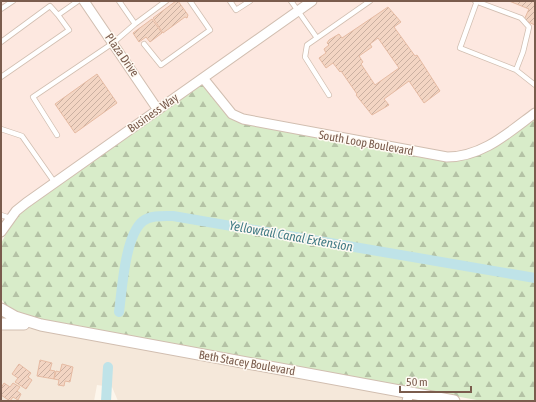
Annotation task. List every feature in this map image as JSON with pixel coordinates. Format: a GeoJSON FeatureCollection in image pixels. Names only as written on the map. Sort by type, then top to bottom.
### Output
{"type":"FeatureCollection","features":[{"type":"Feature","properties":{"kind":"street","name":"Plaza Drive"},"geometry":{"type":"LineString","coordinates":[[84,1],[158,110]]}},
{"type":"Feature","properties":{"kind":"street","name":"Business Way"},"geometry":{"type":"LineString","coordinates":[[1,232],[5,216],[55,183],[312,1]]}},
{"type":"Feature","properties":{"kind":"street","name":"South Loop Boulevard"},"geometry":{"type":"LineString","coordinates":[[203,78],[232,114],[243,119],[447,157],[471,155],[484,149],[535,114]]}},
{"type":"Feature","properties":{"kind":"street"},"geometry":{"type":"LineString","coordinates":[[1,309],[1,323]]}},
{"type":"Feature","properties":{"kind":"street","name":"Beth Stacey Boulevard"},"geometry":{"type":"LineString","coordinates":[[1,309],[15,317],[41,325],[408,397],[454,401]]}},
{"type":"Feature","properties":{"kind":"street","name":"Beth Stacey Boulevard"},"geometry":{"type":"LineString","coordinates":[[1,323],[41,325]]}},
{"type":"Feature","properties":{"kind":"lane"},"geometry":{"type":"LineString","coordinates":[[1,9],[13,1]]}},
{"type":"Feature","properties":{"kind":"lane"},"geometry":{"type":"LineString","coordinates":[[58,14],[78,1]]}},
{"type":"Feature","properties":{"kind":"lane"},"geometry":{"type":"LineString","coordinates":[[119,1],[135,24]]}},
{"type":"Feature","properties":{"kind":"lane"},"geometry":{"type":"LineString","coordinates":[[57,135],[33,98],[113,42],[166,1]]}},
{"type":"Feature","properties":{"kind":"lane"},"geometry":{"type":"LineString","coordinates":[[144,44],[161,65],[210,30],[190,1]]}},
{"type":"Feature","properties":{"kind":"lane"},"geometry":{"type":"LineString","coordinates":[[230,1],[236,10],[250,1]]}},
{"type":"Feature","properties":{"kind":"lane"},"geometry":{"type":"LineString","coordinates":[[291,1],[317,38]]}},
{"type":"Feature","properties":{"kind":"lane"},"geometry":{"type":"LineString","coordinates":[[328,95],[305,57],[307,45],[370,1]]}},
{"type":"Feature","properties":{"kind":"lane"},"geometry":{"type":"LineString","coordinates":[[516,70],[523,52],[529,27],[521,18],[476,1],[460,48],[516,70],[535,85]]}},
{"type":"Feature","properties":{"kind":"lane"},"geometry":{"type":"LineString","coordinates":[[1,42],[50,6],[58,14],[69,30],[1,77]]}},
{"type":"Feature","properties":{"kind":"lane"},"geometry":{"type":"LineString","coordinates":[[1,129],[22,136],[55,183]]}},
{"type":"Feature","properties":{"kind":"shaded area"},"geometry":{"type":"Polygon","coordinates":[[[1,1],[535,1],[535,113],[499,139],[459,157],[243,119],[203,78],[1,232],[1,1]]]}},
{"type":"Feature","properties":{"kind":"shaded area"},"geometry":{"type":"Polygon","coordinates":[[[10,328],[40,329],[426,401],[118,401],[112,387],[97,385],[94,401],[1,401],[1,331],[10,328]]]}},
{"type":"Feature","properties":{"kind":"green space"},"geometry":{"type":"Polygon","coordinates":[[[203,84],[229,116],[242,123],[447,161],[472,158],[494,148],[535,119],[535,401],[482,401],[47,321],[16,312],[6,306],[1,298],[1,244],[10,225],[19,214],[203,84]]]}},
{"type":"Feature","properties":{"kind":"building"},"geometry":{"type":"Polygon","coordinates":[[[178,1],[188,15],[187,18],[185,17],[163,33],[153,18],[178,1]]]}},
{"type":"Feature","properties":{"kind":"building"},"geometry":{"type":"Polygon","coordinates":[[[509,1],[535,1],[535,25],[524,20],[529,9],[509,1]]]}},
{"type":"Feature","properties":{"kind":"building"},"geometry":{"type":"Polygon","coordinates":[[[388,7],[401,22],[394,27],[415,56],[417,55],[440,91],[424,103],[409,81],[384,99],[389,105],[372,115],[356,95],[357,94],[341,71],[340,72],[333,63],[326,68],[319,58],[326,53],[324,49],[329,45],[327,43],[329,40],[339,34],[342,38],[388,7]],[[378,38],[370,44],[372,47],[359,56],[363,62],[361,64],[375,85],[399,68],[378,38]]]}},
{"type":"Feature","properties":{"kind":"building"},"geometry":{"type":"Polygon","coordinates":[[[152,19],[162,33],[150,42],[146,37],[139,42],[133,33],[152,19]]]}},
{"type":"Feature","properties":{"kind":"building"},"geometry":{"type":"Polygon","coordinates":[[[97,74],[117,103],[75,133],[55,104],[97,74]]]}},
{"type":"Feature","properties":{"kind":"building"},"geometry":{"type":"Polygon","coordinates":[[[40,360],[52,363],[50,370],[55,371],[54,379],[37,376],[40,360]]]}},
{"type":"Feature","properties":{"kind":"building"},"geometry":{"type":"Polygon","coordinates":[[[19,364],[31,373],[28,377],[32,380],[26,389],[15,382],[18,378],[12,374],[19,364]]]}},
{"type":"Feature","properties":{"kind":"building"},"geometry":{"type":"Polygon","coordinates":[[[62,364],[73,367],[70,382],[65,381],[64,386],[58,385],[59,380],[54,379],[56,371],[60,372],[62,364]]]}},
{"type":"Feature","properties":{"kind":"building"},"geometry":{"type":"Polygon","coordinates":[[[4,383],[10,387],[13,383],[20,387],[17,391],[21,394],[18,400],[13,397],[10,401],[1,395],[1,388],[4,383]]]}},
{"type":"Feature","properties":{"kind":"waterway","name":"Yellowtail Canal Extension"},"geometry":{"type":"LineString","coordinates":[[119,312],[125,264],[132,238],[137,228],[143,221],[157,216],[173,216],[535,278]]}},
{"type":"Feature","properties":{"kind":"waterway","name":"Yellowtail Canal Extension"},"geometry":{"type":"LineString","coordinates":[[106,401],[108,367]]}}]}
